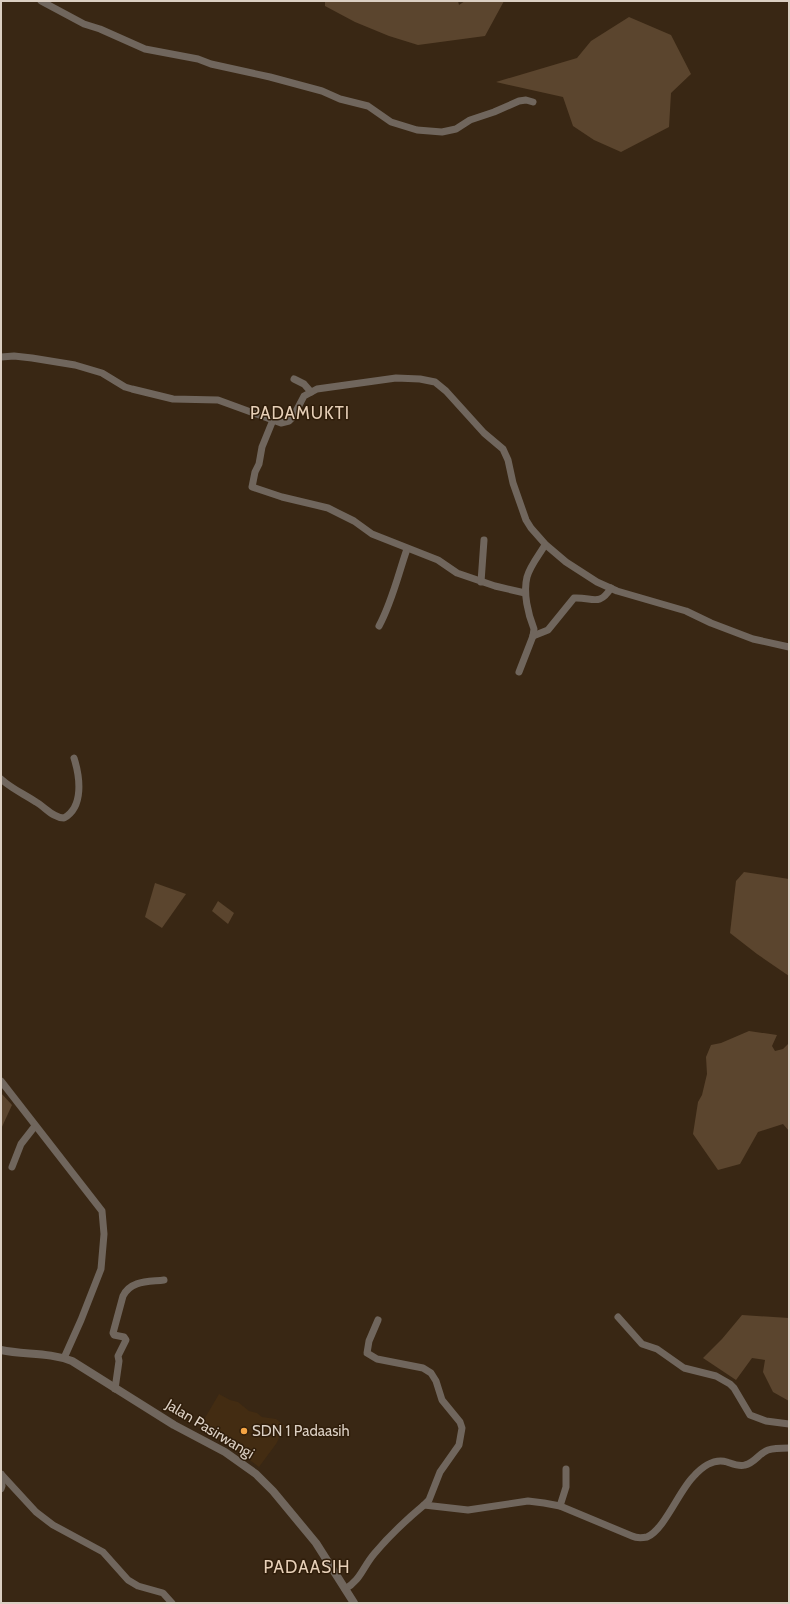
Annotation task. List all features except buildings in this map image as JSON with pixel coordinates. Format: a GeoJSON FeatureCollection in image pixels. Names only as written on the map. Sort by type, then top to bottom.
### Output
{"type":"FeatureCollection","features":[{"type":"Feature","properties":{"kind":"street"},"geometry":{"type":"LineString","coordinates":[[41,1],[84,24],[98,28],[145,49],[198,59],[322,92],[340,99],[368,106],[391,122],[413,129],[442,132],[458,128],[470,120],[494,112],[519,101],[526,100],[533,102]]}},
{"type":"Feature","properties":{"kind":"street"},"geometry":{"type":"LineString","coordinates":[[1,357],[14,356],[75,365],[102,373],[132,389],[173,399],[218,400],[281,423],[289,421],[296,413],[304,396],[317,389],[396,378],[420,379],[435,382],[446,391],[484,433],[503,449],[508,460],[513,483],[526,520],[545,544],[566,562],[596,582],[611,588],[686,611],[711,623],[753,639],[789,647]]}},
{"type":"Feature","properties":{"kind":"street"},"geometry":{"type":"LineString","coordinates":[[294,379],[304,384],[311,392]]}},
{"type":"Feature","properties":{"kind":"street"},"geometry":{"type":"LineString","coordinates":[[273,420],[261,449],[259,464],[255,472],[252,487],[282,497],[328,508],[354,521],[372,534],[438,560],[456,573],[481,582],[525,593]]}},
{"type":"Feature","properties":{"kind":"street"},"geometry":{"type":"LineString","coordinates":[[481,582],[484,540]]}},
{"type":"Feature","properties":{"kind":"street"},"geometry":{"type":"LineString","coordinates":[[519,672],[533,636],[534,629],[525,593],[527,577],[533,563],[545,544]]}},
{"type":"Feature","properties":{"kind":"street"},"geometry":{"type":"LineString","coordinates":[[379,626],[394,592],[407,549]]}},
{"type":"Feature","properties":{"kind":"street"},"geometry":{"type":"LineString","coordinates":[[533,636],[548,630],[574,598],[584,597],[596,600],[606,597],[611,588]]}},
{"type":"Feature","properties":{"kind":"street"},"geometry":{"type":"LineString","coordinates":[[1,779],[11,788],[54,815],[64,818],[75,808],[78,795],[78,776],[74,758]]}},
{"type":"Feature","properties":{"kind":"street"},"geometry":{"type":"LineString","coordinates":[[1,1081],[102,1211],[102,1269],[64,1358]]}},
{"type":"Feature","properties":{"kind":"street"},"geometry":{"type":"LineString","coordinates":[[12,1167],[21,1144],[35,1126]]}},
{"type":"Feature","properties":{"kind":"street"},"geometry":{"type":"LineString","coordinates":[[115,1389],[120,1361],[118,1356],[126,1340],[124,1337],[114,1336],[112,1333],[125,1291],[136,1283],[164,1280]]}},
{"type":"Feature","properties":{"kind":"street"},"geometry":{"type":"LineString","coordinates":[[618,1317],[642,1344],[657,1350],[684,1368],[716,1376],[730,1384],[750,1415],[766,1421],[789,1424]]}},
{"type":"Feature","properties":{"kind":"street"},"geometry":{"type":"LineString","coordinates":[[345,1589],[352,1586],[367,1562],[395,1530],[429,1500],[440,1472],[459,1445],[462,1428],[460,1422],[442,1400],[436,1381],[431,1373],[423,1368],[377,1359],[367,1353],[369,1341],[378,1320]]}},
{"type":"Feature","properties":{"kind":"street","name":"Jalan Pasirwangi"},"geometry":{"type":"LineString","coordinates":[[1,1350],[17,1353],[44,1354],[64,1358],[89,1371],[115,1389],[174,1425],[225,1452],[256,1474],[273,1491],[316,1543],[354,1603]]}},
{"type":"Feature","properties":{"kind":"street"},"geometry":{"type":"LineString","coordinates":[[424,1505],[468,1510],[528,1501],[560,1506],[637,1538],[646,1537],[660,1526],[682,1490],[692,1478],[708,1464],[715,1461],[723,1461],[744,1466],[753,1462],[768,1450],[789,1448]]}},
{"type":"Feature","properties":{"kind":"street"},"geometry":{"type":"LineString","coordinates":[[560,1506],[566,1487],[566,1469]]}},
{"type":"Feature","properties":{"kind":"street"},"geometry":{"type":"LineString","coordinates":[[1,1489],[2,1474]]}},
{"type":"Feature","properties":{"kind":"street"},"geometry":{"type":"LineString","coordinates":[[2,1474],[36,1512],[53,1525],[103,1552],[128,1580],[138,1586],[163,1593],[172,1603]]}},
{"type":"Feature","properties":{"kind":"shaded area"},"geometry":{"type":"Polygon","coordinates":[[[325,1],[458,1],[459,5],[465,1],[504,1],[485,36],[418,45],[389,36],[355,22],[325,6],[325,1]]]}},
{"type":"Feature","properties":{"kind":"shaded area"},"geometry":{"type":"Polygon","coordinates":[[[629,17],[671,35],[691,74],[671,93],[669,127],[621,152],[594,140],[573,126],[563,97],[496,82],[577,58],[591,41],[629,17]]]}},
{"type":"Feature","properties":{"kind":"shaded area"},"geometry":{"type":"Polygon","coordinates":[[[744,872],[789,879],[789,976],[730,933],[736,881],[744,872]]]}},
{"type":"Feature","properties":{"kind":"shaded area"},"geometry":{"type":"Polygon","coordinates":[[[155,883],[186,894],[162,928],[145,917],[155,883]]]}},
{"type":"Feature","properties":{"kind":"shaded area"},"geometry":{"type":"Polygon","coordinates":[[[218,901],[234,913],[228,924],[212,911],[218,901]]]}},
{"type":"Feature","properties":{"kind":"shaded area"},"geometry":{"type":"Polygon","coordinates":[[[749,1031],[777,1035],[772,1046],[775,1051],[783,1049],[789,1043],[789,1131],[783,1124],[758,1132],[740,1164],[718,1170],[693,1134],[698,1102],[702,1095],[707,1074],[706,1057],[711,1045],[721,1043],[749,1031]]]}},
{"type":"Feature","properties":{"kind":"shaded area"},"geometry":{"type":"Polygon","coordinates":[[[1,1093],[12,1105],[1,1129],[1,1093]]]}},
{"type":"Feature","properties":{"kind":"shaded area"},"geometry":{"type":"Polygon","coordinates":[[[742,1315],[789,1318],[789,1401],[773,1392],[763,1372],[765,1360],[752,1358],[736,1380],[703,1358],[722,1339],[742,1315]]]}},
{"type":"Feature","properties":{"kind":"shaded area","name":"SDN 1 Padaasih"},"geometry":{"type":"Polygon","coordinates":[[[219,1394],[230,1400],[238,1402],[249,1411],[257,1413],[262,1417],[276,1419],[285,1426],[276,1444],[259,1467],[236,1450],[199,1428],[219,1394]]]}},
{"type":"Feature","properties":{"kind":"place","name":"SDN 1 Padaasih"},"geometry":{"type":"Point","coordinates":[244,1431]}},
{"type":"Feature","properties":{"kind":"district","name":"PADAMUKTI"},"geometry":{"type":"Point","coordinates":[300,413]}},
{"type":"Feature","properties":{"kind":"district","name":"PADAASIH"},"geometry":{"type":"Point","coordinates":[307,1567]}}]}
